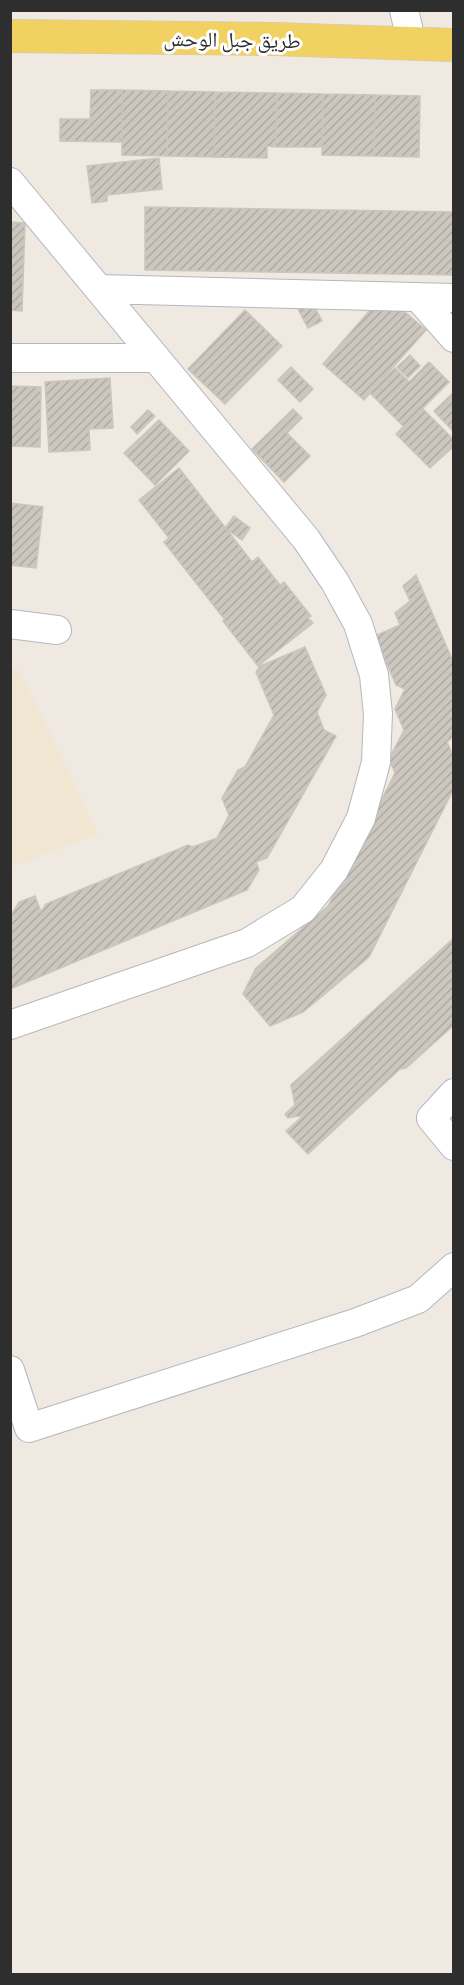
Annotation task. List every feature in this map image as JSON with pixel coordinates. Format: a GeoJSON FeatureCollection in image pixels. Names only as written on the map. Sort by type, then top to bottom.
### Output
{"type":"FeatureCollection","features":[{"type":"Feature","properties":{"kind":"main road","name":"طريق جبل الوحش"},"geometry":{"type":"LineString","coordinates":[[10,36],[274,39],[453,45]]}},
{"type":"Feature","properties":{"kind":"street"},"geometry":{"type":"LineString","coordinates":[[404,10],[412,44]]}},
{"type":"Feature","properties":{"kind":"street"},"geometry":{"type":"LineString","coordinates":[[10,182],[306,539],[335,582],[358,624],[374,675],[378,714],[376,762],[360,818],[334,870],[303,909],[247,943],[10,1025]]}},
{"type":"Feature","properties":{"kind":"street"},"geometry":{"type":"LineString","coordinates":[[99,289],[453,298]]}},
{"type":"Feature","properties":{"kind":"street"},"geometry":{"type":"LineString","coordinates":[[418,297],[453,338]]}},
{"type":"Feature","properties":{"kind":"street"},"geometry":{"type":"LineString","coordinates":[[10,358],[156,358]]}},
{"type":"Feature","properties":{"kind":"street"},"geometry":{"type":"LineString","coordinates":[[10,624],[57,630]]}},
{"type":"Feature","properties":{"kind":"street"},"geometry":{"type":"LineString","coordinates":[[453,1093],[431,1118],[453,1146]]}},
{"type":"Feature","properties":{"kind":"street"},"geometry":{"type":"LineString","coordinates":[[10,1370],[29,1428],[366,1319],[418,1299],[453,1267]]}},
{"type":"Feature","properties":{"kind":"shaded area"},"geometry":{"type":"Polygon","coordinates":[[[11,669],[19,670],[98,834],[11,867],[11,669]]]}},
{"type":"Feature","properties":{"kind":"building"},"geometry":{"type":"Polygon","coordinates":[[[91,90],[122,90],[122,142],[60,141],[60,119],[90,119],[91,90]]]}},
{"type":"Feature","properties":{"kind":"building"},"geometry":{"type":"Polygon","coordinates":[[[122,90],[168,91],[167,156],[122,155],[122,90]]]}},
{"type":"Feature","properties":{"kind":"building"},"geometry":{"type":"Polygon","coordinates":[[[168,91],[215,92],[214,157],[167,156],[168,91]]]}},
{"type":"Feature","properties":{"kind":"building"},"geometry":{"type":"Polygon","coordinates":[[[215,92],[277,93],[276,147],[267,146],[267,158],[214,157],[215,92]]]}},
{"type":"Feature","properties":{"kind":"building"},"geometry":{"type":"Polygon","coordinates":[[[277,93],[323,94],[322,147],[276,147],[277,93]]]}},
{"type":"Feature","properties":{"kind":"building"},"geometry":{"type":"Polygon","coordinates":[[[323,94],[375,95],[374,156],[322,155],[323,94]]]}},
{"type":"Feature","properties":{"kind":"building"},"geometry":{"type":"Polygon","coordinates":[[[375,95],[420,96],[419,157],[374,156],[375,95]]]}},
{"type":"Feature","properties":{"kind":"building"},"geometry":{"type":"Polygon","coordinates":[[[159,158],[162,189],[107,195],[107,201],[92,203],[87,166],[159,158]]]}},
{"type":"Feature","properties":{"kind":"building"},"geometry":{"type":"Polygon","coordinates":[[[145,207],[454,212],[454,275],[145,270],[145,207]]]}},
{"type":"Feature","properties":{"kind":"building"},"geometry":{"type":"Polygon","coordinates":[[[10,222],[25,223],[22,311],[10,310],[10,222]]]}},
{"type":"Feature","properties":{"kind":"building"},"geometry":{"type":"Polygon","coordinates":[[[384,294],[426,330],[364,400],[323,364],[384,294]]]}},
{"type":"Feature","properties":{"kind":"building"},"geometry":{"type":"Polygon","coordinates":[[[311,300],[322,321],[308,328],[297,307],[311,300]]]}},
{"type":"Feature","properties":{"kind":"building"},"geometry":{"type":"Polygon","coordinates":[[[245,310],[282,346],[225,404],[188,369],[245,310]]]}},
{"type":"Feature","properties":{"kind":"building"},"geometry":{"type":"Polygon","coordinates":[[[410,355],[420,366],[408,378],[397,367],[410,355]]]}},
{"type":"Feature","properties":{"kind":"building"},"geometry":{"type":"Polygon","coordinates":[[[429,362],[449,382],[404,427],[370,393],[395,368],[409,382],[429,362]]]}},
{"type":"Feature","properties":{"kind":"building"},"geometry":{"type":"Polygon","coordinates":[[[291,367],[313,389],[300,402],[278,380],[291,367]]]}},
{"type":"Feature","properties":{"kind":"building"},"geometry":{"type":"Polygon","coordinates":[[[110,378],[113,428],[89,429],[90,450],[49,452],[45,382],[110,378]]]}},
{"type":"Feature","properties":{"kind":"building"},"geometry":{"type":"Polygon","coordinates":[[[10,386],[41,387],[40,447],[10,446],[10,386]]]}},
{"type":"Feature","properties":{"kind":"building"},"geometry":{"type":"Polygon","coordinates":[[[454,393],[454,432],[434,411],[454,393]]]}},
{"type":"Feature","properties":{"kind":"building"},"geometry":{"type":"Polygon","coordinates":[[[422,408],[454,440],[454,446],[430,468],[396,434],[422,408]]]}},
{"type":"Feature","properties":{"kind":"building"},"geometry":{"type":"Polygon","coordinates":[[[293,409],[302,418],[287,433],[310,456],[284,482],[252,449],[293,409]]]}},
{"type":"Feature","properties":{"kind":"building"},"geometry":{"type":"Polygon","coordinates":[[[148,410],[155,416],[137,434],[131,427],[148,410]]]}},
{"type":"Feature","properties":{"kind":"building"},"geometry":{"type":"Polygon","coordinates":[[[159,420],[189,451],[155,485],[124,453],[159,420]]]}},
{"type":"Feature","properties":{"kind":"building"},"geometry":{"type":"Polygon","coordinates":[[[179,468],[252,562],[258,557],[280,585],[284,582],[311,616],[308,618],[313,623],[258,666],[164,542],[169,538],[139,500],[179,468]]]}},
{"type":"Feature","properties":{"kind":"building"},"geometry":{"type":"Polygon","coordinates":[[[10,503],[43,507],[36,568],[10,565],[10,503]]]}},
{"type":"Feature","properties":{"kind":"building"},"geometry":{"type":"Polygon","coordinates":[[[234,516],[250,528],[242,540],[225,528],[234,516]]]}},
{"type":"Feature","properties":{"kind":"building"},"geometry":{"type":"Polygon","coordinates":[[[416,575],[454,664],[454,736],[447,742],[454,758],[454,788],[369,957],[303,1012],[270,1026],[243,994],[256,968],[328,906],[395,773],[389,759],[404,730],[395,709],[405,689],[396,685],[375,636],[400,625],[395,613],[410,601],[403,586],[416,575]]]}},
{"type":"Feature","properties":{"kind":"building"},"geometry":{"type":"Polygon","coordinates":[[[305,647],[326,695],[317,712],[324,730],[336,736],[267,858],[256,862],[259,870],[247,890],[10,989],[10,917],[19,902],[35,896],[41,912],[46,904],[188,845],[193,847],[217,838],[229,815],[222,798],[238,770],[245,767],[274,715],[256,672],[260,666],[305,647]]]}},
{"type":"Feature","properties":{"kind":"building"},"geometry":{"type":"Polygon","coordinates":[[[454,938],[454,1025],[406,1068],[400,1069],[308,1154],[286,1131],[304,1115],[288,1118],[285,1114],[295,1105],[291,1085],[454,938]]]}}]}
